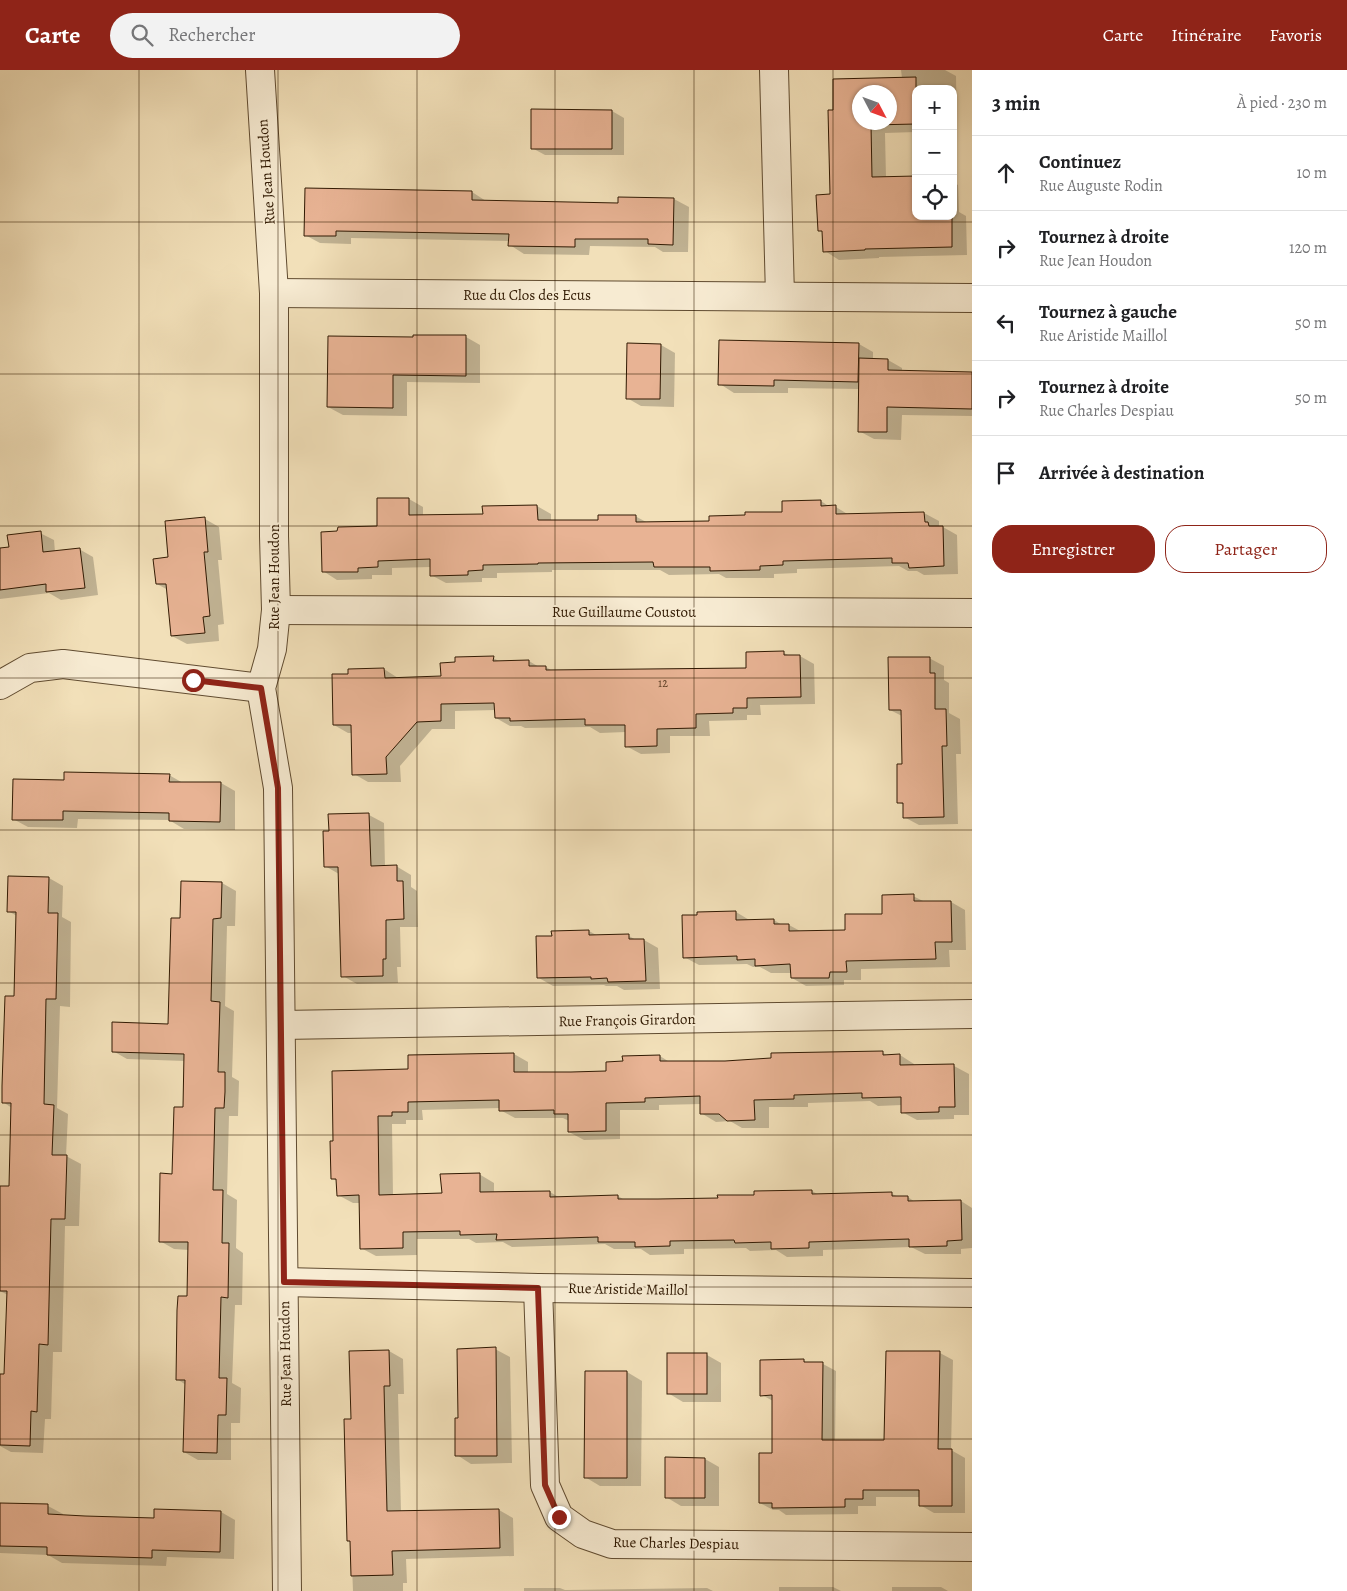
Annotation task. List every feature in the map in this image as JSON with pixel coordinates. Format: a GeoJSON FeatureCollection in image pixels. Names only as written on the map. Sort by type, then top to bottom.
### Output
{"type":"FeatureCollection","features":[{"type":"Feature","properties":{"kind":"street","name":"Rue Jean Houdon"},"geometry":{"type":"LineString","coordinates":[[260,70],[274,293],[274,536],[276,610],[272,649],[261,688],[278,788],[287,1591]]}},
{"type":"Feature","properties":{"kind":"street"},"geometry":{"type":"LineString","coordinates":[[774,70],[780,296]]}},
{"type":"Feature","properties":{"kind":"street","name":"Rue du Clos des Ecus"},"geometry":{"type":"LineString","coordinates":[[274,293],[972,298]]}},
{"type":"Feature","properties":{"kind":"street","name":"Rue Guillaume Coustou"},"geometry":{"type":"LineString","coordinates":[[276,610],[972,613]]}},
{"type":"Feature","properties":{"kind":"street"},"geometry":{"type":"LineString","coordinates":[[0,685],[30,668],[63,664],[261,688]]}},
{"type":"Feature","properties":{"kind":"street","name":"Rue François Girardon"},"geometry":{"type":"LineString","coordinates":[[282,1025],[972,1014]]}},
{"type":"Feature","properties":{"kind":"street","name":"Rue Aristide Maillol"},"geometry":{"type":"LineString","coordinates":[[284,1282],[538,1288],[972,1293]]}},
{"type":"Feature","properties":{"kind":"street","name":"Rue Charles Despiau"},"geometry":{"type":"LineString","coordinates":[[538,1288],[545,1485],[559,1517],[583,1534],[612,1544],[972,1547]]}},
{"type":"Feature","properties":{"kind":"building"},"geometry":{"type":"Polygon","coordinates":[[[916,77],[916,85],[912,85],[912,124],[897,124],[897,85],[852,85],[852,130],[871,130],[872,177],[912,176],[912,220],[952,220],[952,247],[823,252],[822,231],[818,231],[816,195],[830,194],[828,110],[833,110],[833,79],[916,77]]]}},
{"type":"Feature","properties":{"kind":"building"},"geometry":{"type":"Polygon","coordinates":[[[531,109],[612,110],[612,149],[531,149],[531,109]]]}},
{"type":"Feature","properties":{"kind":"building"},"geometry":{"type":"Polygon","coordinates":[[[305,188],[472,191],[472,200],[618,203],[618,197],[674,198],[673,245],[648,244],[648,239],[575,239],[575,247],[508,246],[509,234],[336,231],[336,236],[304,236],[305,188]]]}},
{"type":"Feature","properties":{"kind":"building"},"geometry":{"type":"Polygon","coordinates":[[[413,335],[466,335],[466,376],[393,375],[393,408],[327,407],[328,336],[413,337],[413,335]]]}},
{"type":"Feature","properties":{"kind":"building"},"geometry":{"type":"Polygon","coordinates":[[[719,340],[859,343],[858,382],[774,380],[774,386],[718,385],[719,340]]]}},
{"type":"Feature","properties":{"kind":"building"},"geometry":{"type":"Polygon","coordinates":[[[627,343],[661,344],[660,399],[626,399],[627,343]]]}},
{"type":"Feature","properties":{"kind":"building"},"geometry":{"type":"Polygon","coordinates":[[[859,358],[888,359],[888,370],[972,372],[972,409],[887,407],[887,432],[858,432],[859,358]]]}},
{"type":"Feature","properties":{"kind":"building"},"geometry":{"type":"Polygon","coordinates":[[[377,498],[409,498],[409,515],[483,514],[482,506],[537,505],[538,520],[598,520],[598,515],[636,515],[636,522],[709,521],[709,516],[745,515],[745,512],[782,512],[782,501],[821,500],[821,506],[836,505],[836,514],[924,512],[925,522],[928,522],[929,526],[943,526],[944,566],[909,568],[908,563],[892,563],[892,558],[783,561],[783,565],[760,566],[760,570],[710,571],[710,567],[654,567],[653,562],[538,563],[483,565],[483,570],[468,571],[468,575],[430,576],[430,559],[378,561],[378,567],[358,568],[358,572],[322,572],[321,532],[337,531],[338,527],[377,526],[377,498]]]}},
{"type":"Feature","properties":{"kind":"building"},"geometry":{"type":"Polygon","coordinates":[[[205,517],[208,552],[204,552],[210,616],[203,617],[205,633],[171,636],[166,584],[156,584],[153,559],[168,557],[165,521],[205,517]]]}},
{"type":"Feature","properties":{"kind":"building"},"geometry":{"type":"Polygon","coordinates":[[[41,531],[43,552],[80,548],[85,588],[46,592],[46,584],[0,590],[0,548],[9,547],[7,535],[41,531]]]}},
{"type":"Feature","properties":{"kind":"building"},"geometry":{"type":"Polygon","coordinates":[[[784,651],[784,655],[800,655],[801,697],[747,698],[747,708],[733,708],[733,713],[696,714],[696,728],[657,729],[657,746],[625,747],[625,725],[585,725],[585,719],[510,721],[510,718],[495,718],[494,703],[441,704],[441,721],[417,722],[386,757],[387,774],[352,775],[351,725],[333,725],[332,674],[348,674],[348,669],[384,668],[385,678],[441,676],[440,663],[455,662],[455,657],[494,656],[493,661],[529,660],[529,666],[546,666],[546,670],[746,668],[746,652],[784,651]]]}},
{"type":"Feature","properties":{"kind":"building"},"geometry":{"type":"Polygon","coordinates":[[[888,657],[930,657],[930,673],[935,673],[935,709],[946,709],[947,746],[942,746],[944,817],[903,818],[903,803],[897,803],[897,764],[902,764],[901,710],[889,710],[888,657]]]}},
{"type":"Feature","properties":{"kind":"building"},"geometry":{"type":"Polygon","coordinates":[[[64,772],[170,774],[169,782],[221,782],[220,822],[169,821],[169,813],[63,811],[63,820],[12,820],[13,779],[64,780],[64,772]]]}},
{"type":"Feature","properties":{"kind":"building"},"geometry":{"type":"Polygon","coordinates":[[[369,813],[371,866],[397,865],[397,881],[403,881],[404,919],[386,920],[386,959],[383,959],[383,976],[341,977],[338,867],[324,867],[323,831],[329,831],[328,814],[369,813]]]}},
{"type":"Feature","properties":{"kind":"building"},"geometry":{"type":"Polygon","coordinates":[[[8,876],[49,877],[48,913],[58,913],[56,999],[46,999],[44,1104],[54,1105],[52,1155],[67,1155],[65,1219],[51,1219],[48,1345],[39,1344],[37,1412],[31,1411],[30,1446],[0,1445],[0,1374],[4,1374],[7,1291],[0,1291],[0,1186],[9,1186],[11,1103],[2,1103],[2,1086],[5,996],[14,996],[16,912],[7,912],[8,876]]]}},
{"type":"Feature","properties":{"kind":"building"},"geometry":{"type":"Polygon","coordinates":[[[181,881],[222,882],[221,918],[213,919],[211,1001],[220,1002],[218,1072],[225,1072],[225,1092],[224,1108],[215,1108],[213,1190],[223,1190],[222,1243],[229,1243],[228,1298],[221,1297],[219,1378],[227,1378],[226,1415],[218,1415],[217,1453],[183,1452],[185,1380],[176,1380],[177,1310],[178,1296],[187,1296],[188,1242],[159,1242],[160,1173],[172,1174],[174,1107],[183,1107],[184,1054],[112,1052],[112,1022],[168,1024],[171,918],[180,918],[181,881]]]}},
{"type":"Feature","properties":{"kind":"building"},"geometry":{"type":"Polygon","coordinates":[[[914,894],[914,901],[951,901],[952,942],[935,942],[936,959],[846,961],[847,972],[830,972],[829,978],[791,978],[790,964],[755,966],[755,959],[737,960],[737,956],[683,958],[682,915],[697,915],[697,912],[736,911],[736,920],[774,919],[774,924],[789,924],[789,931],[845,930],[845,914],[882,914],[882,895],[914,894]]]}},
{"type":"Feature","properties":{"kind":"building"},"geometry":{"type":"Polygon","coordinates":[[[589,930],[589,935],[629,934],[629,939],[644,939],[646,981],[608,982],[607,978],[591,979],[591,977],[537,978],[536,936],[552,936],[551,931],[589,930]]]}},
{"type":"Feature","properties":{"kind":"building"},"geometry":{"type":"Polygon","coordinates":[[[883,1051],[883,1055],[900,1054],[900,1065],[954,1064],[955,1107],[939,1107],[939,1112],[901,1113],[901,1097],[862,1098],[862,1093],[794,1095],[794,1099],[754,1100],[755,1120],[727,1121],[719,1114],[700,1114],[700,1096],[645,1098],[645,1102],[606,1103],[606,1131],[568,1132],[568,1114],[554,1114],[554,1110],[499,1111],[499,1100],[408,1102],[408,1112],[392,1112],[392,1116],[378,1116],[379,1195],[442,1193],[440,1174],[480,1173],[480,1192],[550,1191],[550,1197],[618,1195],[618,1199],[658,1199],[718,1198],[717,1195],[754,1195],[754,1191],[812,1190],[812,1194],[892,1192],[892,1196],[908,1196],[908,1201],[961,1200],[962,1240],[947,1241],[947,1246],[909,1247],[909,1239],[809,1242],[809,1248],[771,1249],[771,1242],[735,1243],[734,1240],[670,1241],[670,1246],[635,1247],[635,1242],[598,1242],[598,1237],[496,1240],[497,1234],[460,1235],[460,1231],[403,1232],[403,1248],[360,1249],[359,1195],[337,1196],[336,1179],[331,1179],[330,1141],[333,1141],[332,1071],[408,1069],[408,1055],[514,1053],[514,1072],[571,1072],[606,1071],[606,1062],[623,1061],[622,1056],[660,1055],[660,1061],[725,1061],[771,1058],[771,1053],[883,1051]]]}},
{"type":"Feature","properties":{"kind":"building"},"geometry":{"type":"Polygon","coordinates":[[[496,1347],[497,1456],[455,1456],[455,1418],[458,1418],[457,1349],[496,1347]]]}},
{"type":"Feature","properties":{"kind":"building"},"geometry":{"type":"Polygon","coordinates":[[[389,1350],[390,1386],[384,1386],[387,1511],[499,1509],[500,1548],[392,1551],[393,1575],[351,1576],[350,1541],[347,1541],[344,1419],[351,1419],[349,1351],[389,1350]]]}},
{"type":"Feature","properties":{"kind":"building"},"geometry":{"type":"Polygon","coordinates":[[[886,1351],[940,1351],[938,1449],[952,1449],[952,1506],[919,1506],[919,1490],[863,1490],[863,1499],[845,1499],[845,1507],[772,1508],[772,1503],[759,1503],[759,1453],[772,1453],[772,1395],[760,1396],[760,1360],[804,1359],[804,1362],[823,1362],[822,1440],[884,1440],[886,1351]]]}},
{"type":"Feature","properties":{"kind":"building"},"geometry":{"type":"Polygon","coordinates":[[[667,1353],[707,1353],[707,1394],[667,1394],[667,1353]]]}},
{"type":"Feature","properties":{"kind":"building"},"geometry":{"type":"Polygon","coordinates":[[[585,1371],[627,1371],[627,1478],[584,1478],[585,1371]]]}},
{"type":"Feature","properties":{"kind":"building"},"geometry":{"type":"Polygon","coordinates":[[[665,1457],[705,1458],[705,1498],[665,1498],[665,1457]]]}},
{"type":"Feature","properties":{"kind":"building"},"geometry":{"type":"Polygon","coordinates":[[[0,1503],[48,1504],[48,1514],[85,1516],[154,1518],[154,1509],[221,1511],[220,1552],[152,1550],[152,1558],[47,1555],[47,1547],[0,1546],[0,1503]]]}},
{"type":"Feature","properties":{"kind":"route"},"geometry":{"type":"LineString","coordinates":[[193,680],[261,688],[270,734],[278,788],[284,1282],[538,1288],[545,1485],[559,1517]]}}]}
